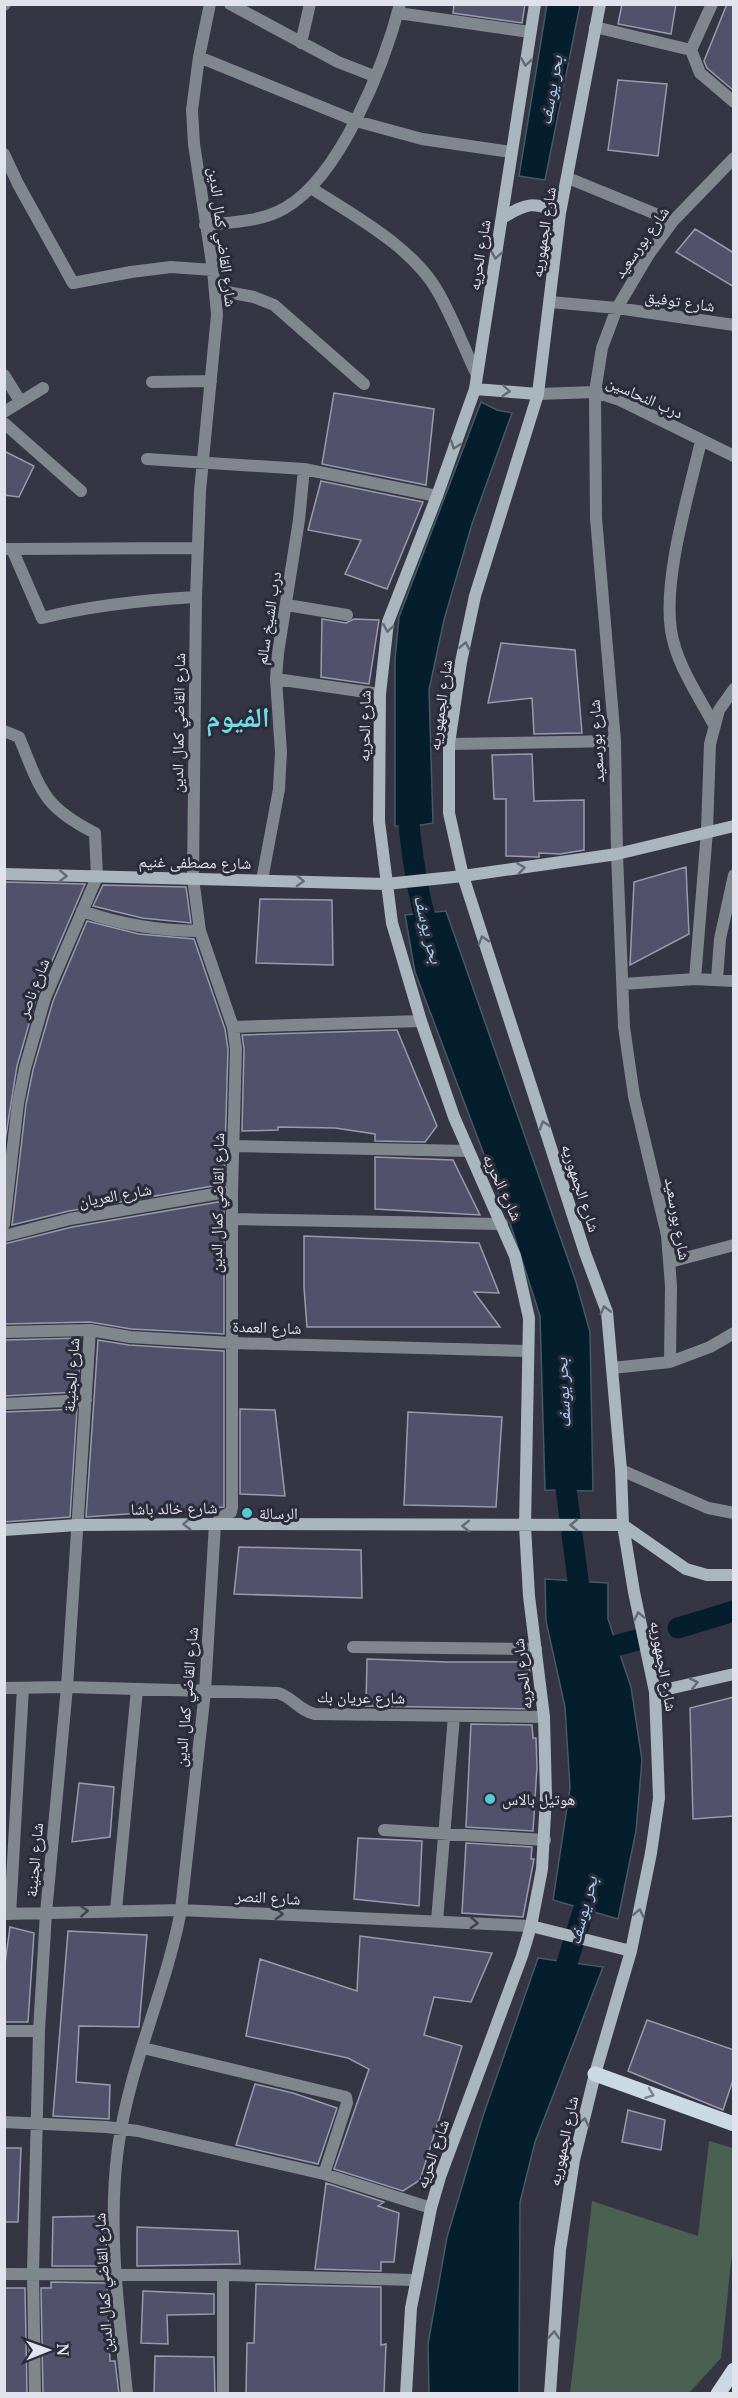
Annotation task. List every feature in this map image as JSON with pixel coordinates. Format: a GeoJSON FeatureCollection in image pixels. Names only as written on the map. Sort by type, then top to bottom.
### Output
{"type":"FeatureCollection","features":[{"type":"Feature","properties":{"kind":"main road"},"geometry":{"type":"LineString","coordinates":[[595,2074],[734,2124]]}},
{"type":"Feature","properties":{"kind":"main road"},"geometry":{"type":"LineString","coordinates":[[718,2394],[734,2370]]}},
{"type":"Feature","properties":{"kind":"street","name":"شارع القاضي كمال الدين"},"geometry":{"type":"LineString","coordinates":[[127,2394],[116,2275],[114,2219],[118,2149],[142,2048],[175,1942],[181,1910],[205,1691],[215,1524],[231,1512],[232,1507],[231,1191],[236,1072],[233,1027],[200,931],[193,879],[196,597],[201,462],[215,345],[216,290],[192,127],[193,93],[210,4]]}},
{"type":"Feature","properties":{"kind":"street"},"geometry":{"type":"LineString","coordinates":[[230,4],[338,62],[374,76]]}},
{"type":"Feature","properties":{"kind":"street"},"geometry":{"type":"LineString","coordinates":[[301,43],[310,4]]}},
{"type":"Feature","properties":{"kind":"street","name":"شارع الحريه"},"geometry":{"type":"LineString","coordinates":[[406,2392],[408,2336],[415,2280],[431,2208],[440,2177],[531,1926],[545,1840],[544,1717],[529,1596],[525,1526],[529,1318],[515,1256],[468,1151],[437,1072],[392,923],[379,821],[380,694],[388,622],[475,389],[535,4]]}},
{"type":"Feature","properties":{"kind":"street","name":"شارع الجمهوريه"},"geometry":{"type":"LineString","coordinates":[[548,2394],[561,2250],[574,2160],[595,2074],[631,1951],[651,1853],[658,1798],[655,1692],[634,1592],[623,1525],[621,1470],[607,1312],[585,1253],[464,876],[449,813],[449,744],[461,662],[475,596],[538,394],[560,213],[600,4]]}},
{"type":"Feature","properties":{"kind":"street"},"geometry":{"type":"LineString","coordinates":[[712,4],[691,50],[700,73],[734,102]]}},
{"type":"Feature","properties":{"kind":"street"},"geometry":{"type":"LineString","coordinates":[[205,225],[257,219],[285,208],[311,188],[332,162],[356,121],[399,9],[530,32]]}},
{"type":"Feature","properties":{"kind":"street"},"geometry":{"type":"LineString","coordinates":[[595,27],[691,50]]}},
{"type":"Feature","properties":{"kind":"street"},"geometry":{"type":"LineString","coordinates":[[199,57],[356,121],[422,139],[511,152]]}},
{"type":"Feature","properties":{"kind":"street"},"geometry":{"type":"LineString","coordinates":[[4,154],[71,282],[78,284],[131,272],[171,267],[213,270]]}},
{"type":"Feature","properties":{"kind":"street","name":"شارع بورسعيد"},"geometry":{"type":"LineString","coordinates":[[670,1362],[670,1263],[662,1209],[634,1096],[628,1062],[617,854],[615,741],[596,518],[595,392],[602,348],[616,308],[673,221],[734,158]]}},
{"type":"Feature","properties":{"kind":"street"},"geometry":{"type":"LineString","coordinates":[[568,178],[673,221]]}},
{"type":"Feature","properties":{"kind":"street"},"geometry":{"type":"LineString","coordinates":[[311,188],[376,230],[417,264],[438,290],[477,375]]}},
{"type":"Feature","properties":{"kind":"street"},"geometry":{"type":"LineString","coordinates":[[502,218],[528,204],[545,206],[560,213]]}},
{"type":"Feature","properties":{"kind":"street"},"geometry":{"type":"LineString","coordinates":[[216,290],[254,297],[274,305],[364,384]]}},
{"type":"Feature","properties":{"kind":"street","name":"شارع توفيق"},"geometry":{"type":"LineString","coordinates":[[550,302],[616,308],[734,325]]}},
{"type":"Feature","properties":{"kind":"street"},"geometry":{"type":"LineString","coordinates":[[4,375],[20,401]]}},
{"type":"Feature","properties":{"kind":"street"},"geometry":{"type":"LineString","coordinates":[[152,382],[211,381]]}},
{"type":"Feature","properties":{"kind":"street"},"geometry":{"type":"LineString","coordinates":[[4,412],[43,388]]}},
{"type":"Feature","properties":{"kind":"street"},"geometry":{"type":"LineString","coordinates":[[475,389],[538,394]]}},
{"type":"Feature","properties":{"kind":"street","name":"درب النحاسين"},"geometry":{"type":"LineString","coordinates":[[538,394],[595,392],[620,400],[734,456]]}},
{"type":"Feature","properties":{"kind":"street"},"geometry":{"type":"LineString","coordinates":[[4,423],[81,491]]}},
{"type":"Feature","properties":{"kind":"street"},"geometry":{"type":"LineString","coordinates":[[700,441],[673,567],[671,630],[678,658],[714,725]]}},
{"type":"Feature","properties":{"kind":"street"},"geometry":{"type":"LineString","coordinates":[[147,459],[304,469],[436,496]]}},
{"type":"Feature","properties":{"kind":"street","name":"درب الشيخ سالم"},"geometry":{"type":"LineString","coordinates":[[262,880],[281,771],[276,679],[300,520],[304,469]]}},
{"type":"Feature","properties":{"kind":"street"},"geometry":{"type":"LineString","coordinates":[[196,597],[126,601],[42,618],[8,549],[198,548]]}},
{"type":"Feature","properties":{"kind":"street"},"geometry":{"type":"LineString","coordinates":[[287,605],[347,615]]}},
{"type":"Feature","properties":{"kind":"street"},"geometry":{"type":"LineString","coordinates":[[276,679],[380,694]]}},
{"type":"Feature","properties":{"kind":"street"},"geometry":{"type":"LineString","coordinates":[[695,979],[707,831],[710,744],[719,710],[734,689]]}},
{"type":"Feature","properties":{"kind":"street"},"geometry":{"type":"LineString","coordinates":[[4,731],[19,737],[43,793],[59,812],[95,833],[96,877]]}},
{"type":"Feature","properties":{"kind":"street"},"geometry":{"type":"LineString","coordinates":[[449,744],[615,741]]}},
{"type":"Feature","properties":{"kind":"street"},"geometry":{"type":"LineString","coordinates":[[464,876],[617,854],[734,826]]}},
{"type":"Feature","properties":{"kind":"street","name":"شارع مصطفى غنيم"},"geometry":{"type":"LineString","coordinates":[[4,874],[386,884],[464,876]]}},
{"type":"Feature","properties":{"kind":"street"},"geometry":{"type":"LineString","coordinates":[[717,979],[720,939],[734,875]]}},
{"type":"Feature","properties":{"kind":"street","name":"شارع ناصر"},"geometry":{"type":"LineString","coordinates":[[4,1224],[18,1103],[25,1068],[45,998],[96,877]]}},
{"type":"Feature","properties":{"kind":"street"},"geometry":{"type":"LineString","coordinates":[[82,911],[141,928],[200,931]]}},
{"type":"Feature","properties":{"kind":"street"},"geometry":{"type":"LineString","coordinates":[[623,984],[695,979],[734,981]]}},
{"type":"Feature","properties":{"kind":"street"},"geometry":{"type":"LineString","coordinates":[[233,1027],[421,1021]]}},
{"type":"Feature","properties":{"kind":"street"},"geometry":{"type":"LineString","coordinates":[[233,1146],[468,1151]]}},
{"type":"Feature","properties":{"kind":"street","name":"شارع العريان"},"geometry":{"type":"LineString","coordinates":[[4,1236],[70,1220],[231,1191]]}},
{"type":"Feature","properties":{"kind":"street"},"geometry":{"type":"LineString","coordinates":[[232,1219],[502,1224]]}},
{"type":"Feature","properties":{"kind":"street"},"geometry":{"type":"LineString","coordinates":[[670,1263],[734,1245]]}},
{"type":"Feature","properties":{"kind":"street","name":"شارع العمدة"},"geometry":{"type":"LineString","coordinates":[[4,1332],[90,1330],[130,1337],[232,1343],[528,1351]]}},
{"type":"Feature","properties":{"kind":"street","name":"شارع الجنينة"},"geometry":{"type":"LineString","coordinates":[[35,2394],[33,2274],[39,2031],[46,1913],[67,1688],[90,1330]]}},
{"type":"Feature","properties":{"kind":"street"},"geometry":{"type":"LineString","coordinates":[[612,1368],[670,1362],[710,1347],[734,1333]]}},
{"type":"Feature","properties":{"kind":"street"},"geometry":{"type":"LineString","coordinates":[[4,1404],[86,1400]]}},
{"type":"Feature","properties":{"kind":"street"},"geometry":{"type":"LineString","coordinates":[[621,1470],[708,1508],[734,1513]]}},
{"type":"Feature","properties":{"kind":"street","name":"شارع خالد باشا"},"geometry":{"type":"LineString","coordinates":[[4,1530],[77,1526],[215,1524],[623,1525]]}},
{"type":"Feature","properties":{"kind":"street"},"geometry":{"type":"LineString","coordinates":[[623,1525],[686,1569],[707,1575],[734,1575]]}},
{"type":"Feature","properties":{"kind":"street"},"geometry":{"type":"LineString","coordinates":[[353,1647],[536,1649]]}},
{"type":"Feature","properties":{"kind":"street"},"geometry":{"type":"LineString","coordinates":[[655,1692],[734,1674]]}},
{"type":"Feature","properties":{"kind":"street","name":"شارع عريان بك"},"geometry":{"type":"LineString","coordinates":[[4,1688],[278,1693],[288,1697],[305,1711],[315,1714],[544,1717]]}},
{"type":"Feature","properties":{"kind":"street"},"geometry":{"type":"LineString","coordinates":[[7,1914],[23,1688]]}},
{"type":"Feature","properties":{"kind":"street"},"geometry":{"type":"LineString","coordinates":[[116,1910],[137,1689]]}},
{"type":"Feature","properties":{"kind":"street"},"geometry":{"type":"LineString","coordinates":[[436,1921],[454,1716]]}},
{"type":"Feature","properties":{"kind":"street"},"geometry":{"type":"LineString","coordinates":[[384,1830],[545,1840]]}},
{"type":"Feature","properties":{"kind":"street","name":"شارع النصر"},"geometry":{"type":"LineString","coordinates":[[7,1914],[181,1910],[531,1926]]}},
{"type":"Feature","properties":{"kind":"street"},"geometry":{"type":"LineString","coordinates":[[531,1926],[631,1951]]}},
{"type":"Feature","properties":{"kind":"street"},"geometry":{"type":"LineString","coordinates":[[4,2031],[39,2031]]}},
{"type":"Feature","properties":{"kind":"street"},"geometry":{"type":"LineString","coordinates":[[142,2048],[346,2097],[347,2103],[324,2174]]}},
{"type":"Feature","properties":{"kind":"street"},"geometry":{"type":"LineString","coordinates":[[4,2122],[122,2128],[324,2174],[431,2208]]}},
{"type":"Feature","properties":{"kind":"street"},"geometry":{"type":"LineString","coordinates":[[4,2274],[223,2275],[415,2280]]}},
{"type":"Feature","properties":{"kind":"street"},"geometry":{"type":"LineString","coordinates":[[223,2275],[223,2394]]}},
{"type":"Feature","properties":{"kind":"green space"},"geometry":{"type":"Polygon","coordinates":[[[709,2141],[733,2148],[733,2244],[721,2358],[689,2393],[570,2393],[592,2201],[698,2236],[709,2141]]]}},
{"type":"Feature","properties":{"kind":"water"},"geometry":{"type":"Polygon","coordinates":[[[547,4],[580,5],[545,180],[519,176],[547,4]]]}},
{"type":"Feature","properties":{"kind":"water"},"geometry":{"type":"Polygon","coordinates":[[[481,402],[497,410],[512,413],[472,524],[444,620],[429,690],[433,823],[409,827],[395,826],[395,659],[399,617],[481,402]]]}},
{"type":"Feature","properties":{"kind":"water"},"geometry":{"type":"Polygon","coordinates":[[[446,911],[576,1282],[590,1332],[593,1491],[545,1490],[540,1316],[511,1226],[415,972],[405,915],[446,911]]]}},
{"type":"Feature","properties":{"kind":"water"},"geometry":{"type":"Polygon","coordinates":[[[545,1579],[608,1583],[608,1619],[631,1687],[642,1760],[636,1831],[618,1919],[553,1900],[570,1788],[565,1707],[546,1621],[545,1579]]]}},
{"type":"Feature","properties":{"kind":"water"},"geometry":{"type":"Polygon","coordinates":[[[538,1958],[603,1967],[535,2142],[520,2202],[519,2393],[429,2393],[428,2344],[447,2237],[483,2116],[538,1958]]]}},
{"type":"Feature","properties":{"kind":"building"},"geometry":{"type":"Polygon","coordinates":[[[454,4],[525,4],[522,23],[453,13],[454,4]]]}},
{"type":"Feature","properties":{"kind":"building"},"geometry":{"type":"Polygon","coordinates":[[[622,4],[676,4],[671,34],[618,24],[622,4]]]}},
{"type":"Feature","properties":{"kind":"building"},"geometry":{"type":"Polygon","coordinates":[[[727,4],[734,4],[734,91],[707,68],[704,61],[727,4]]]}},
{"type":"Feature","properties":{"kind":"building"},"geometry":{"type":"Polygon","coordinates":[[[618,80],[667,84],[658,156],[608,150],[618,80]]]}},
{"type":"Feature","properties":{"kind":"building"},"geometry":{"type":"Polygon","coordinates":[[[695,229],[734,253],[734,287],[676,252],[695,229]]]}},
{"type":"Feature","properties":{"kind":"building"},"geometry":{"type":"Polygon","coordinates":[[[334,393],[434,409],[426,485],[322,464],[334,393]]]}},
{"type":"Feature","properties":{"kind":"building"},"geometry":{"type":"Polygon","coordinates":[[[4,451],[34,466],[19,497],[4,495],[4,451]]]}},
{"type":"Feature","properties":{"kind":"building"},"geometry":{"type":"Polygon","coordinates":[[[321,481],[423,502],[387,589],[345,574],[361,540],[308,530],[321,481]]]}},
{"type":"Feature","properties":{"kind":"building"},"geometry":{"type":"Polygon","coordinates":[[[322,619],[346,623],[354,619],[379,620],[369,684],[321,677],[322,619]]]}},
{"type":"Feature","properties":{"kind":"building"},"geometry":{"type":"Polygon","coordinates":[[[501,643],[575,650],[582,733],[534,734],[532,698],[488,703],[501,643]]]}},
{"type":"Feature","properties":{"kind":"building"},"geometry":{"type":"Polygon","coordinates":[[[532,754],[534,801],[584,800],[584,850],[560,854],[539,853],[539,857],[506,856],[506,799],[494,799],[492,755],[532,754]]]}},
{"type":"Feature","properties":{"kind":"building"},"geometry":{"type":"Polygon","coordinates":[[[686,867],[689,934],[630,965],[634,882],[686,867]]]}},
{"type":"Feature","properties":{"kind":"building"},"geometry":{"type":"Polygon","coordinates":[[[4,882],[85,884],[37,996],[17,1066],[4,1148],[4,882]]]}},
{"type":"Feature","properties":{"kind":"building"},"geometry":{"type":"Polygon","coordinates":[[[103,885],[186,887],[191,923],[142,918],[93,906],[103,885]]]}},
{"type":"Feature","properties":{"kind":"building"},"geometry":{"type":"Polygon","coordinates":[[[260,899],[332,900],[333,965],[256,963],[260,899]]]}},
{"type":"Feature","properties":{"kind":"building"},"geometry":{"type":"Polygon","coordinates":[[[87,921],[139,934],[194,939],[225,1029],[228,1049],[224,1184],[69,1211],[12,1225],[26,1104],[33,1070],[53,1001],[87,921]]]}},
{"type":"Feature","properties":{"kind":"building"},"geometry":{"type":"Polygon","coordinates":[[[397,1030],[437,1126],[425,1142],[375,1141],[375,1134],[335,1128],[278,1127],[278,1130],[242,1131],[244,1049],[242,1035],[397,1030]]]}},
{"type":"Feature","properties":{"kind":"building"},"geometry":{"type":"Polygon","coordinates":[[[375,1157],[453,1160],[480,1215],[375,1209],[375,1157]]]}},
{"type":"Feature","properties":{"kind":"building"},"geometry":{"type":"Polygon","coordinates":[[[224,1201],[224,1334],[131,1329],[90,1322],[4,1324],[4,1244],[72,1227],[224,1201]]]}},
{"type":"Feature","properties":{"kind":"building"},"geometry":{"type":"Polygon","coordinates":[[[304,1236],[479,1243],[499,1293],[474,1292],[500,1327],[307,1327],[304,1236]]]}},
{"type":"Feature","properties":{"kind":"building"},"geometry":{"type":"Polygon","coordinates":[[[81,1338],[78,1392],[4,1396],[4,1340],[81,1338]]]}},
{"type":"Feature","properties":{"kind":"building"},"geometry":{"type":"Polygon","coordinates":[[[98,1340],[129,1345],[224,1351],[224,1507],[86,1517],[98,1340]]]}},
{"type":"Feature","properties":{"kind":"building"},"geometry":{"type":"Polygon","coordinates":[[[77,1409],[70,1517],[4,1522],[4,1412],[77,1409]]]}},
{"type":"Feature","properties":{"kind":"building"},"geometry":{"type":"Polygon","coordinates":[[[240,1409],[275,1410],[285,1496],[240,1494],[240,1409]]]}},
{"type":"Feature","properties":{"kind":"building"},"geometry":{"type":"Polygon","coordinates":[[[408,1412],[502,1417],[496,1507],[404,1505],[408,1412]]]}},
{"type":"Feature","properties":{"kind":"building"},"geometry":{"type":"Polygon","coordinates":[[[239,1547],[361,1550],[362,1598],[234,1594],[239,1547]]]}},
{"type":"Feature","properties":{"kind":"building"},"geometry":{"type":"Polygon","coordinates":[[[367,1659],[529,1662],[532,1709],[366,1706],[367,1659]]]}},
{"type":"Feature","properties":{"kind":"building"},"geometry":{"type":"Polygon","coordinates":[[[734,1697],[734,1816],[693,1819],[690,1708],[734,1697]]]}},
{"type":"Feature","properties":{"kind":"building"},"geometry":{"type":"Polygon","coordinates":[[[471,1724],[532,1725],[533,1738],[536,1738],[537,1767],[533,1831],[466,1827],[471,1724]]]}},
{"type":"Feature","properties":{"kind":"building"},"geometry":{"type":"Polygon","coordinates":[[[79,1783],[114,1787],[110,1837],[72,1842],[79,1783]]]}},
{"type":"Feature","properties":{"kind":"building"},"geometry":{"type":"Polygon","coordinates":[[[358,1838],[422,1841],[419,1906],[354,1899],[358,1838]]]}},
{"type":"Feature","properties":{"kind":"building"},"geometry":{"type":"Polygon","coordinates":[[[466,1843],[532,1847],[531,1859],[534,1859],[523,1917],[462,1913],[466,1843]]]}},
{"type":"Feature","properties":{"kind":"building"},"geometry":{"type":"Polygon","coordinates":[[[10,1927],[34,1933],[28,2022],[4,2022],[4,1971],[10,1927]]]}},
{"type":"Feature","properties":{"kind":"building"},"geometry":{"type":"Polygon","coordinates":[[[68,1931],[147,1935],[139,2027],[79,2026],[76,2082],[110,2085],[109,2119],[53,2116],[68,1931]]]}},
{"type":"Feature","properties":{"kind":"building"},"geometry":{"type":"Polygon","coordinates":[[[360,1936],[492,1953],[471,2002],[434,1997],[424,2035],[462,2046],[420,2180],[403,2191],[334,2169],[369,2069],[348,2058],[246,2036],[260,1959],[357,1991],[360,1936]]]}},
{"type":"Feature","properties":{"kind":"building"},"geometry":{"type":"Polygon","coordinates":[[[647,2020],[734,2050],[734,2077],[723,2110],[628,2071],[647,2020]]]}},
{"type":"Feature","properties":{"kind":"building"},"geometry":{"type":"Polygon","coordinates":[[[255,2084],[293,2093],[337,2108],[318,2164],[236,2145],[255,2084]]]}},
{"type":"Feature","properties":{"kind":"building"},"geometry":{"type":"Polygon","coordinates":[[[628,2110],[665,2120],[661,2150],[622,2142],[628,2110]]]}},
{"type":"Feature","properties":{"kind":"building"},"geometry":{"type":"Polygon","coordinates":[[[4,2148],[21,2148],[18,2222],[4,2222],[4,2148]]]}},
{"type":"Feature","properties":{"kind":"building"},"geometry":{"type":"Polygon","coordinates":[[[326,2183],[384,2202],[378,2206],[399,2213],[394,2262],[381,2262],[381,2271],[315,2269],[326,2183]]]}},
{"type":"Feature","properties":{"kind":"building"},"geometry":{"type":"Polygon","coordinates":[[[105,2216],[107,2266],[52,2266],[53,2217],[105,2216]]]}},
{"type":"Feature","properties":{"kind":"building"},"geometry":{"type":"Polygon","coordinates":[[[137,2227],[238,2231],[240,2264],[137,2266],[137,2227]]]}},
{"type":"Feature","properties":{"kind":"building"},"geometry":{"type":"Polygon","coordinates":[[[51,2282],[107,2283],[110,2361],[115,2361],[119,2394],[43,2394],[41,2288],[51,2288],[51,2282]]]}},
{"type":"Feature","properties":{"kind":"building"},"geometry":{"type":"Polygon","coordinates":[[[256,2284],[381,2287],[381,2345],[386,2344],[384,2394],[246,2394],[247,2343],[254,2343],[256,2284]]]}},
{"type":"Feature","properties":{"kind":"building"},"geometry":{"type":"Polygon","coordinates":[[[4,2288],[25,2288],[27,2394],[4,2394],[4,2288]]]}},
{"type":"Feature","properties":{"kind":"building"},"geometry":{"type":"Polygon","coordinates":[[[143,2291],[214,2294],[214,2314],[167,2315],[168,2344],[141,2343],[143,2291]]]}},
{"type":"Feature","properties":{"kind":"building"},"geometry":{"type":"Polygon","coordinates":[[[155,2356],[214,2357],[215,2394],[154,2394],[155,2356]]]}},
{"type":"Feature","properties":{"kind":"waterway","name":"بحر يوسف"},"geometry":{"type":"LineString","coordinates":[[407,799],[415,870],[431,940]]}},
{"type":"Feature","properties":{"kind":"waterway","name":"بحر يوسف"},"geometry":{"type":"LineString","coordinates":[[565,1462],[565,1481],[582,1610]]}},
{"type":"Feature","properties":{"kind":"waterway"},"geometry":{"type":"LineString","coordinates":[[678,1628],[734,1611]]}},
{"type":"Feature","properties":{"kind":"waterway"},"geometry":{"type":"LineString","coordinates":[[589,1653],[637,1640]]}},
{"type":"Feature","properties":{"kind":"waterway","name":"بحر يوسف"},"geometry":{"type":"LineString","coordinates":[[559,1989],[592,1882]]}},
{"type":"Feature","properties":{"kind":"place","name":"الرسالة"},"geometry":{"type":"Point","coordinates":[247,1513]}},
{"type":"Feature","properties":{"kind":"place","name":"هوتيل بالاس"},"geometry":{"type":"Point","coordinates":[490,1799]}},
{"type":"Feature","properties":{"kind":"district","name":"الفيوم"},"geometry":{"type":"Point","coordinates":[238,716]}}]}
